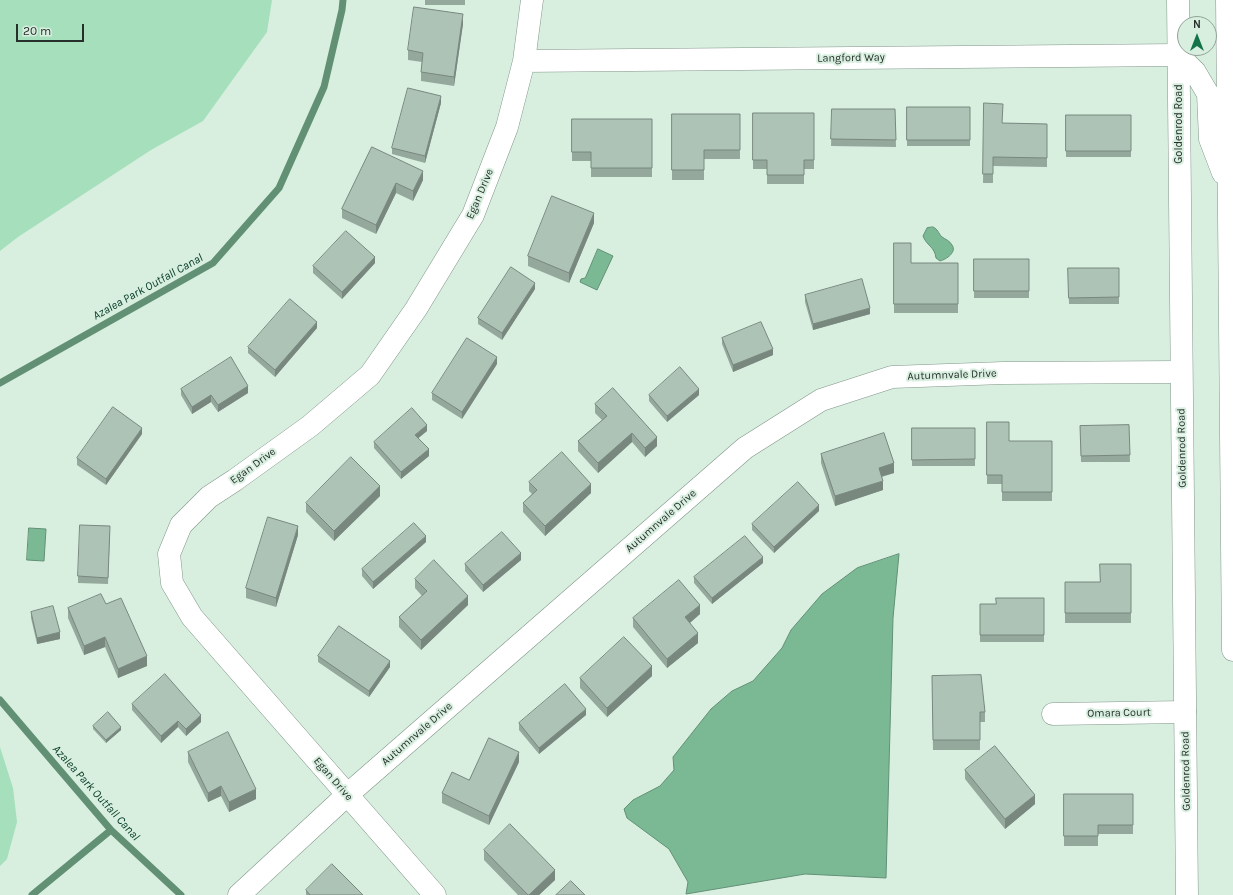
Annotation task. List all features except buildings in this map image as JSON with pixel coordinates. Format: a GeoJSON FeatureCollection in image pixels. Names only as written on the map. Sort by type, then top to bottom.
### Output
{"type":"FeatureCollection","features":[{"type":"Feature","properties":{"kind":"street","name":"Egan Drive"},"geometry":{"type":"LineString","coordinates":[[435,895],[192,617],[172,582],[169,554],[181,525],[209,497],[310,426],[370,375],[416,309],[473,215],[507,127],[524,61],[532,0]]}},
{"type":"Feature","properties":{"kind":"street","name":"Goldenrod Road"},"geometry":{"type":"LineString","coordinates":[[1178,0],[1178,16]]}},
{"type":"Feature","properties":{"kind":"street"},"geometry":{"type":"LineString","coordinates":[[1226,0],[1233,650]]}},
{"type":"Feature","properties":{"kind":"street","name":"Langford Way"},"geometry":{"type":"LineString","coordinates":[[524,61],[1177,55]]}},
{"type":"Feature","properties":{"kind":"street","name":"Goldenrod Road"},"geometry":{"type":"LineString","coordinates":[[1178,56],[1187,895]]}},
{"type":"Feature","properties":{"kind":"street"},"geometry":{"type":"LineString","coordinates":[[1179,56],[1195,72],[1208,94],[1210,139],[1228,187]]}},
{"type":"Feature","properties":{"kind":"street","name":"Autumnvale Drive"},"geometry":{"type":"LineString","coordinates":[[238,895],[347,795],[745,448],[821,400],[892,377],[1003,373],[1181,372]]}},
{"type":"Feature","properties":{"kind":"street","name":"Omara Court"},"geometry":{"type":"LineString","coordinates":[[1053,714],[1185,712]]}},
{"type":"Feature","properties":{"kind":"shaded area"},"geometry":{"type":"Polygon","coordinates":[[[0,0],[272,0],[267,32],[203,121],[151,150],[18,237],[0,251],[0,0]]]}},
{"type":"Feature","properties":{"kind":"shaded area"},"geometry":{"type":"Polygon","coordinates":[[[933,227],[942,237],[950,242],[953,248],[952,253],[946,259],[940,261],[936,258],[934,251],[923,236],[927,228],[933,227]]]}},
{"type":"Feature","properties":{"kind":"shaded area"},"geometry":{"type":"Polygon","coordinates":[[[598,249],[613,256],[597,290],[580,282],[581,279],[585,278],[598,249]]]}},
{"type":"Feature","properties":{"kind":"shaded area"},"geometry":{"type":"Polygon","coordinates":[[[29,528],[46,529],[44,561],[27,560],[29,528]]]}},
{"type":"Feature","properties":{"kind":"shaded area"},"geometry":{"type":"Polygon","coordinates":[[[899,554],[893,618],[886,878],[805,874],[686,894],[688,882],[669,849],[627,818],[624,809],[633,800],[660,786],[674,770],[673,757],[711,709],[732,691],[753,681],[782,648],[791,630],[822,594],[857,568],[899,554]]]}},
{"type":"Feature","properties":{"kind":"shaded area"},"geometry":{"type":"Polygon","coordinates":[[[0,747],[13,788],[17,822],[7,859],[0,866],[0,747]]]}},
{"type":"Feature","properties":{"kind":"waterway","name":"Azalea Park Outfall Canal"},"geometry":{"type":"LineString","coordinates":[[0,383],[213,263],[279,188],[324,87],[343,0]]}},
{"type":"Feature","properties":{"kind":"waterway","name":"Azalea Park Outfall Canal"},"geometry":{"type":"LineString","coordinates":[[0,700],[111,830],[181,895]]}},
{"type":"Feature","properties":{"kind":"waterway"},"geometry":{"type":"LineString","coordinates":[[32,895],[111,830]]}}]}
